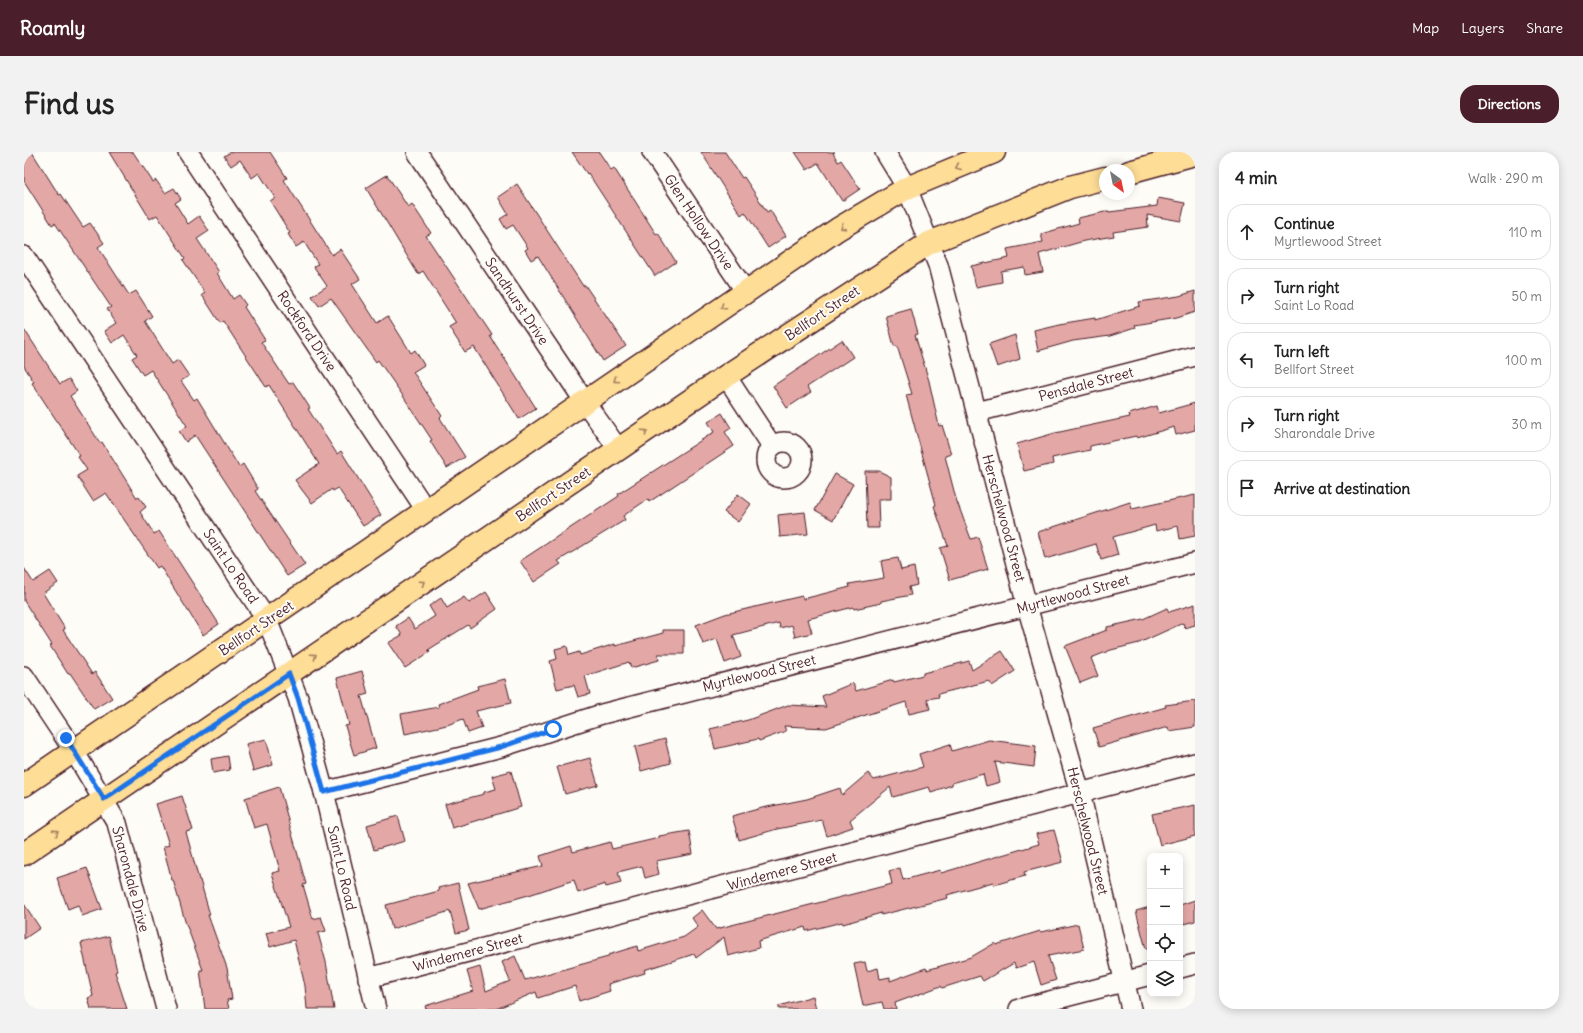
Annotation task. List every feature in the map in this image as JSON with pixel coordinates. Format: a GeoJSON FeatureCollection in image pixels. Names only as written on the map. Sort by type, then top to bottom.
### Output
{"type":"FeatureCollection","features":[{"type":"Feature","properties":{"kind":"main road","name":"Bellfort Street"},"geometry":{"type":"LineString","coordinates":[[24,785],[838,229],[907,188],[994,152]]}},
{"type":"Feature","properties":{"kind":"main road"},"geometry":{"type":"LineString","coordinates":[[1135,170],[1195,154]]}},
{"type":"Feature","properties":{"kind":"main road","name":"Bellfort Street"},"geometry":{"type":"LineString","coordinates":[[24,854],[726,376],[929,242],[1070,187],[1099,180]]}},
{"type":"Feature","properties":{"kind":"street","name":"Rockford Drive"},"geometry":{"type":"LineString","coordinates":[[188,152],[426,510]]}},
{"type":"Feature","properties":{"kind":"street","name":"Sandhurst Drive"},"geometry":{"type":"LineString","coordinates":[[417,152],[585,402],[619,450]]}},
{"type":"Feature","properties":{"kind":"street","name":"Glen Hollow Drive"},"geometry":{"type":"LineString","coordinates":[[652,152],[746,292]]}},
{"type":"Feature","properties":{"kind":"street","name":"Herschelwood Street"},"geometry":{"type":"LineString","coordinates":[[885,152],[907,188],[938,265],[1027,606],[1080,793],[1131,1009]]}},
{"type":"Feature","properties":{"kind":"street","name":"Saint Lo Road"},"geometry":{"type":"LineString","coordinates":[[24,256],[267,620],[298,698],[324,792],[376,1009]]}},
{"type":"Feature","properties":{"kind":"street","name":"Pensdale Street"},"geometry":{"type":"LineString","coordinates":[[977,412],[1195,356]]}},
{"type":"Feature","properties":{"kind":"street"},"geometry":{"type":"LineString","coordinates":[[726,376],[772,446]]}},
{"type":"Feature","properties":{"kind":"street","name":"Myrtlewood Street"},"geometry":{"type":"LineString","coordinates":[[324,792],[501,747],[602,714],[1195,562]]}},
{"type":"Feature","properties":{"kind":"street","name":"Sharondale Drive"},"geometry":{"type":"LineString","coordinates":[[24,676],[74,751],[117,823],[166,1009]]}},
{"type":"Feature","properties":{"kind":"street","name":"Windemere Street"},"geometry":{"type":"LineString","coordinates":[[368,978],[1195,763]]}},
{"type":"Feature","properties":{"kind":"street"},"geometry":{"type":"LineString","coordinates":[[1183,967],[1195,964]]}},
{"type":"Feature","properties":{"kind":"street"},"geometry":{"type":"LineString","coordinates":[[1019,1009],[1147,976]]}},
{"type":"Feature","properties":{"kind":"building"},"geometry":{"type":"Polygon","coordinates":[[[24,152],[32,152],[59,195],[61,194],[83,227],[90,223],[104,243],[98,247],[129,295],[136,291],[152,316],[145,321],[172,364],[178,360],[189,376],[181,381],[194,400],[197,398],[239,467],[243,464],[258,489],[255,491],[305,565],[287,576],[195,435],[186,442],[179,431],[187,426],[151,370],[143,375],[132,358],[137,355],[124,335],[112,343],[104,331],[116,323],[107,309],[111,307],[55,223],[52,225],[24,181],[24,152]]]}},
{"type":"Feature","properties":{"kind":"building"},"geometry":{"type":"Polygon","coordinates":[[[109,152],[133,152],[153,182],[156,180],[165,193],[174,188],[181,199],[175,203],[188,224],[199,216],[209,231],[197,239],[219,272],[217,273],[233,299],[239,295],[246,305],[244,307],[265,340],[261,342],[289,384],[293,382],[310,408],[308,409],[337,454],[341,451],[381,515],[363,526],[338,488],[333,491],[332,489],[312,503],[302,490],[295,480],[319,464],[269,385],[266,387],[223,321],[220,323],[202,295],[205,293],[183,260],[185,258],[157,215],[150,219],[109,152]]]}},
{"type":"Feature","properties":{"kind":"building"},"geometry":{"type":"Polygon","coordinates":[[[231,152],[270,152],[287,178],[284,180],[332,255],[340,249],[360,279],[352,284],[377,323],[388,316],[411,353],[415,350],[424,365],[413,372],[442,416],[440,418],[465,457],[447,468],[430,441],[432,440],[401,393],[378,360],[376,362],[331,298],[319,306],[312,296],[327,286],[314,267],[318,264],[304,242],[296,247],[288,234],[290,233],[270,201],[275,198],[259,173],[252,178],[240,160],[231,166],[224,156],[231,152]]]}},
{"type":"Feature","properties":{"kind":"building"},"geometry":{"type":"Polygon","coordinates":[[[572,152],[599,152],[611,170],[614,168],[656,234],[658,233],[676,262],[655,276],[588,173],[587,174],[572,152]]]}},
{"type":"Feature","properties":{"kind":"building"},"geometry":{"type":"Polygon","coordinates":[[[701,152],[725,152],[742,178],[744,177],[767,212],[770,210],[786,236],[768,248],[745,212],[741,215],[701,152]]]}},
{"type":"Feature","properties":{"kind":"building"},"geometry":{"type":"Polygon","coordinates":[[[795,152],[835,152],[833,153],[838,162],[841,160],[860,189],[842,201],[818,163],[807,170],[795,152]]]}},
{"type":"Feature","properties":{"kind":"building"},"geometry":{"type":"Polygon","coordinates":[[[387,175],[408,207],[412,204],[431,233],[426,236],[492,335],[490,336],[536,408],[519,419],[474,347],[465,352],[449,327],[456,323],[423,271],[418,274],[366,188],[387,175]]]}},
{"type":"Feature","properties":{"kind":"building"},"geometry":{"type":"Polygon","coordinates":[[[517,184],[583,286],[585,285],[626,346],[603,361],[538,256],[531,260],[525,250],[528,248],[513,225],[506,229],[500,219],[508,214],[498,197],[517,184]]]}},
{"type":"Feature","properties":{"kind":"building"},"geometry":{"type":"Polygon","coordinates":[[[1158,198],[1185,203],[1181,221],[1147,215],[1148,227],[1113,232],[1114,236],[1084,241],[1039,254],[1043,272],[1025,275],[1024,267],[1001,271],[1002,282],[976,287],[971,266],[1009,258],[1007,249],[1043,242],[1041,234],[1079,223],[1078,218],[1109,211],[1157,206],[1158,198]]]}},
{"type":"Feature","properties":{"kind":"building"},"geometry":{"type":"Polygon","coordinates":[[[1195,291],[1195,312],[1176,318],[1134,325],[1135,328],[1110,336],[1073,341],[1038,351],[1034,330],[1095,318],[1095,320],[1140,306],[1139,302],[1179,296],[1195,291]]]}},
{"type":"Feature","properties":{"kind":"building"},"geometry":{"type":"Polygon","coordinates":[[[911,309],[918,334],[915,335],[929,381],[939,426],[942,425],[951,454],[945,456],[956,499],[971,539],[978,537],[988,569],[950,580],[940,548],[948,546],[934,506],[936,505],[906,395],[912,394],[897,346],[894,346],[886,316],[911,309]]]}},
{"type":"Feature","properties":{"kind":"building"},"geometry":{"type":"Polygon","coordinates":[[[24,329],[60,384],[69,379],[77,391],[70,396],[100,443],[102,442],[137,498],[139,497],[146,507],[140,512],[154,534],[159,531],[219,624],[203,635],[160,566],[157,568],[106,493],[93,501],[77,476],[87,470],[78,457],[80,456],[32,383],[34,382],[24,366],[24,329]]]}},
{"type":"Feature","properties":{"kind":"building"},"geometry":{"type":"Polygon","coordinates":[[[1015,335],[1020,359],[997,367],[989,344],[1015,335]]]}},
{"type":"Feature","properties":{"kind":"building"},"geometry":{"type":"Polygon","coordinates":[[[842,340],[853,357],[807,387],[811,392],[787,408],[773,386],[842,340]]]}},
{"type":"Feature","properties":{"kind":"building"},"geometry":{"type":"Polygon","coordinates":[[[1195,403],[1195,430],[1176,435],[1174,427],[1137,438],[1136,436],[1090,446],[1090,450],[1052,458],[1053,464],[1024,471],[1017,444],[1055,433],[1130,417],[1129,414],[1157,406],[1159,413],[1195,403]]]}},
{"type":"Feature","properties":{"kind":"building"},"geometry":{"type":"Polygon","coordinates":[[[722,413],[731,428],[725,432],[734,446],[649,502],[648,499],[623,516],[625,520],[558,561],[561,564],[534,582],[520,561],[619,496],[618,494],[714,432],[708,422],[722,413]]]}},
{"type":"Feature","properties":{"kind":"building"},"geometry":{"type":"Polygon","coordinates":[[[865,471],[879,471],[891,477],[891,499],[878,499],[879,528],[867,528],[865,471]]]}},
{"type":"Feature","properties":{"kind":"building"},"geometry":{"type":"Polygon","coordinates":[[[835,474],[853,484],[833,520],[815,510],[835,474]]]}},
{"type":"Feature","properties":{"kind":"building"},"geometry":{"type":"Polygon","coordinates":[[[738,494],[751,504],[738,522],[724,512],[738,494]]]}},
{"type":"Feature","properties":{"kind":"building"},"geometry":{"type":"Polygon","coordinates":[[[1195,495],[1195,536],[1180,539],[1178,526],[1156,531],[1155,525],[1113,537],[1118,555],[1101,560],[1096,544],[1045,559],[1038,532],[1130,502],[1132,509],[1195,495]]]}},
{"type":"Feature","properties":{"kind":"building"},"geometry":{"type":"Polygon","coordinates":[[[805,512],[808,534],[780,537],[778,515],[805,512]]]}},
{"type":"Feature","properties":{"kind":"building"},"geometry":{"type":"Polygon","coordinates":[[[898,558],[901,570],[914,567],[917,585],[909,587],[911,595],[881,601],[881,603],[854,609],[853,607],[808,619],[812,633],[795,637],[792,625],[780,628],[779,623],[733,635],[741,657],[725,663],[717,639],[703,644],[696,625],[725,614],[802,596],[803,599],[850,587],[849,584],[884,578],[881,561],[898,558]]]}},
{"type":"Feature","properties":{"kind":"building"},"geometry":{"type":"Polygon","coordinates":[[[24,568],[33,582],[50,571],[58,583],[43,593],[65,629],[63,630],[92,674],[95,672],[112,698],[94,709],[70,673],[68,674],[50,646],[52,645],[24,601],[24,568]]]}},
{"type":"Feature","properties":{"kind":"building"},"geometry":{"type":"Polygon","coordinates":[[[486,592],[497,609],[470,628],[468,625],[428,650],[430,652],[405,668],[388,643],[402,635],[396,626],[408,618],[415,629],[435,616],[429,606],[441,598],[447,608],[464,597],[469,603],[486,592]]]}},
{"type":"Feature","properties":{"kind":"building"},"geometry":{"type":"Polygon","coordinates":[[[1195,604],[1195,625],[1185,628],[1183,623],[1139,643],[1111,650],[1091,658],[1098,676],[1080,683],[1065,646],[1107,630],[1107,627],[1143,619],[1167,608],[1169,612],[1195,604]]]}},
{"type":"Feature","properties":{"kind":"building"},"geometry":{"type":"Polygon","coordinates":[[[663,630],[684,630],[684,654],[658,654],[659,660],[631,668],[629,662],[585,676],[590,694],[578,697],[574,685],[557,689],[550,661],[557,659],[555,649],[567,646],[569,655],[579,652],[580,655],[615,644],[615,646],[663,633],[663,630]]]}},
{"type":"Feature","properties":{"kind":"building"},"geometry":{"type":"Polygon","coordinates":[[[1002,651],[1015,671],[992,686],[989,681],[938,694],[939,697],[927,699],[930,709],[909,714],[906,702],[826,728],[784,726],[786,731],[759,741],[758,739],[715,749],[710,729],[748,720],[788,705],[826,707],[822,696],[853,683],[856,691],[893,680],[894,682],[923,675],[923,673],[969,661],[972,670],[1002,651]]]}},
{"type":"Feature","properties":{"kind":"building"},"geometry":{"type":"Polygon","coordinates":[[[362,671],[368,694],[361,696],[376,748],[354,755],[345,726],[349,725],[337,678],[362,671]]]}},
{"type":"Feature","properties":{"kind":"building"},"geometry":{"type":"Polygon","coordinates":[[[505,679],[511,703],[476,711],[482,728],[468,733],[463,719],[447,725],[405,734],[401,714],[439,707],[438,704],[478,689],[477,686],[505,679]]]}},
{"type":"Feature","properties":{"kind":"building"},"geometry":{"type":"Polygon","coordinates":[[[1195,701],[1195,727],[1169,731],[1168,727],[1099,747],[1093,728],[1166,707],[1165,705],[1195,701]]]}},
{"type":"Feature","properties":{"kind":"building"},"geometry":{"type":"Polygon","coordinates":[[[266,739],[273,765],[253,771],[246,744],[266,739]]]}},
{"type":"Feature","properties":{"kind":"building"},"geometry":{"type":"Polygon","coordinates":[[[665,739],[671,763],[641,771],[635,747],[665,739]]]}},
{"type":"Feature","properties":{"kind":"building"},"geometry":{"type":"Polygon","coordinates":[[[989,740],[1036,746],[1034,767],[995,762],[1000,782],[986,786],[983,774],[952,783],[952,785],[931,792],[929,787],[893,797],[890,787],[850,820],[853,827],[827,836],[822,820],[777,829],[739,840],[732,816],[807,799],[840,788],[842,795],[868,773],[874,780],[923,767],[919,754],[950,744],[952,751],[989,740]]]}},
{"type":"Feature","properties":{"kind":"building"},"geometry":{"type":"Polygon","coordinates":[[[228,756],[230,770],[213,773],[211,759],[228,756]]]}},
{"type":"Feature","properties":{"kind":"building"},"geometry":{"type":"Polygon","coordinates":[[[590,758],[598,785],[565,794],[557,767],[590,758]]]}},
{"type":"Feature","properties":{"kind":"building"},"geometry":{"type":"Polygon","coordinates":[[[511,771],[521,807],[452,828],[445,804],[484,794],[484,792],[496,789],[492,776],[511,771]]]}},
{"type":"Feature","properties":{"kind":"building"},"geometry":{"type":"Polygon","coordinates":[[[279,787],[306,884],[303,885],[313,919],[321,917],[326,931],[318,933],[326,962],[334,1009],[307,1009],[305,986],[294,940],[270,947],[266,933],[289,927],[272,873],[280,871],[267,824],[254,828],[245,798],[279,787]]]}},
{"type":"Feature","properties":{"kind":"building"},"geometry":{"type":"Polygon","coordinates":[[[182,796],[193,830],[186,832],[210,915],[208,915],[227,968],[232,999],[227,1000],[229,1009],[205,1009],[200,970],[203,970],[185,921],[163,847],[169,845],[156,804],[182,796]]]}},
{"type":"Feature","properties":{"kind":"building"},"geometry":{"type":"Polygon","coordinates":[[[1195,805],[1195,836],[1160,845],[1152,814],[1195,805]]]}},
{"type":"Feature","properties":{"kind":"building"},"geometry":{"type":"Polygon","coordinates":[[[398,816],[405,841],[374,850],[367,825],[398,816]]]}},
{"type":"Feature","properties":{"kind":"building"},"geometry":{"type":"Polygon","coordinates":[[[1054,830],[1063,862],[1024,872],[1025,876],[994,885],[993,882],[947,895],[948,898],[881,915],[881,913],[843,924],[842,922],[806,931],[805,927],[758,941],[759,948],[728,956],[724,937],[696,958],[694,954],[644,970],[645,973],[608,984],[610,991],[579,1001],[575,986],[538,998],[536,992],[496,1009],[426,1009],[425,1006],[473,991],[467,971],[480,967],[486,991],[510,981],[502,962],[515,956],[525,980],[608,957],[608,955],[637,946],[638,951],[684,937],[698,927],[692,918],[702,910],[716,929],[892,884],[889,871],[900,868],[903,880],[940,870],[941,873],[1039,844],[1036,834],[1054,830]]]}},
{"type":"Feature","properties":{"kind":"building"},"geometry":{"type":"Polygon","coordinates":[[[689,831],[693,854],[656,861],[659,874],[645,878],[642,866],[618,872],[621,883],[606,887],[605,884],[578,893],[574,880],[479,909],[468,883],[543,866],[540,856],[571,846],[573,852],[610,842],[612,849],[659,838],[659,836],[689,831]]]}},
{"type":"Feature","properties":{"kind":"building"},"geometry":{"type":"Polygon","coordinates":[[[87,868],[102,909],[82,916],[78,905],[68,909],[57,878],[87,868]]]}},
{"type":"Feature","properties":{"kind":"building"},"geometry":{"type":"Polygon","coordinates":[[[458,883],[469,930],[456,933],[450,911],[392,929],[386,905],[439,891],[438,888],[458,883]]]}},
{"type":"Feature","properties":{"kind":"building"},"geometry":{"type":"Polygon","coordinates":[[[1195,900],[1195,921],[1183,924],[1183,904],[1195,900]]]}},
{"type":"Feature","properties":{"kind":"building"},"geometry":{"type":"Polygon","coordinates":[[[24,904],[40,928],[24,939],[24,904]]]}},
{"type":"Feature","properties":{"kind":"building"},"geometry":{"type":"Polygon","coordinates":[[[1147,908],[1147,949],[1146,949],[1136,911],[1147,908]]]}},
{"type":"Feature","properties":{"kind":"building"},"geometry":{"type":"Polygon","coordinates":[[[1078,924],[1084,949],[1048,956],[1056,980],[1041,985],[1034,962],[1016,968],[1014,963],[983,981],[980,976],[942,988],[941,986],[895,1003],[896,1009],[884,1009],[882,1002],[863,1006],[854,964],[865,962],[867,971],[878,968],[880,979],[890,977],[890,981],[926,968],[927,970],[971,957],[995,943],[996,945],[1040,931],[1078,924]]]}},
{"type":"Feature","properties":{"kind":"building"},"geometry":{"type":"Polygon","coordinates":[[[109,936],[117,971],[115,972],[127,1009],[91,1009],[88,998],[93,996],[81,943],[109,936]]]}},
{"type":"Feature","properties":{"kind":"building"},"geometry":{"type":"Polygon","coordinates":[[[813,996],[816,1009],[779,1009],[779,1006],[813,996]]]}},
{"type":"Feature","properties":{"kind":"route"},"geometry":{"type":"LineString","coordinates":[[66,738],[104,799],[289,674],[298,698],[324,792],[501,747],[553,729]]}}]}
